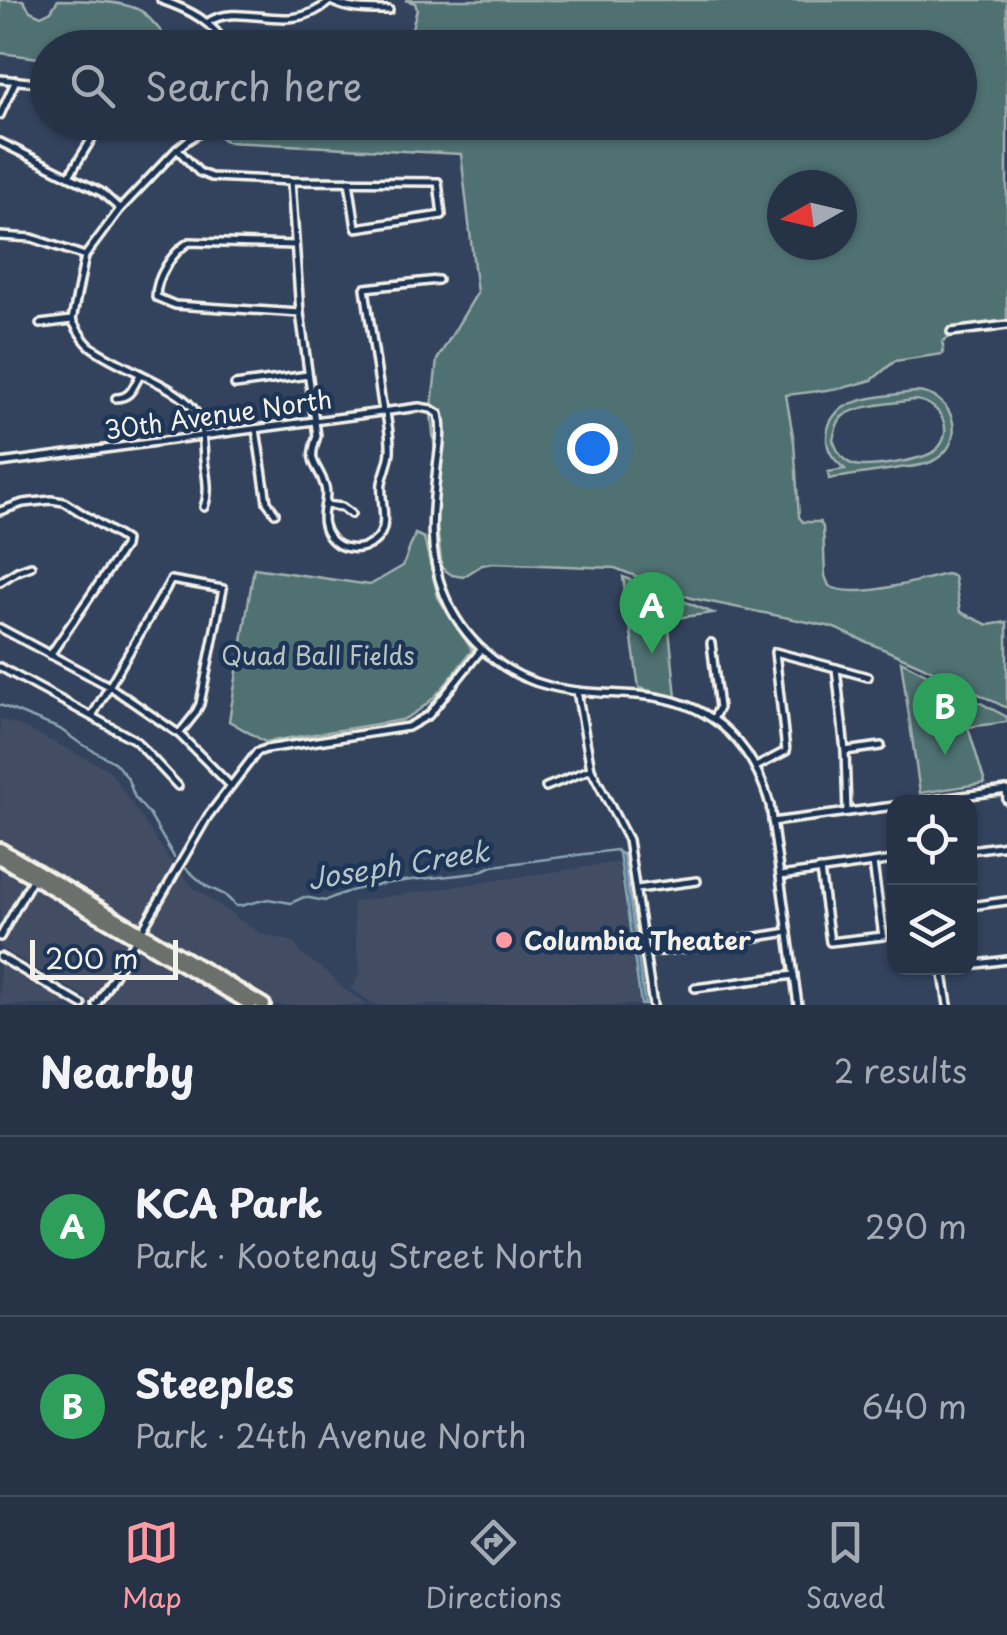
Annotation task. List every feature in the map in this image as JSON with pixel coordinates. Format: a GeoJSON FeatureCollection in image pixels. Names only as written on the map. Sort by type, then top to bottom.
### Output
{"type":"FeatureCollection","features":[{"type":"Feature","properties":{"kind":"highway"},"geometry":{"type":"LineString","coordinates":[[0,849],[251,1005]]}},
{"type":"Feature","properties":{"kind":"highway"},"geometry":{"type":"LineString","coordinates":[[0,858],[36,874]]}},
{"type":"Feature","properties":{"kind":"highway"},"geometry":{"type":"LineString","coordinates":[[139,935],[264,1005]]}},
{"type":"Feature","properties":{"kind":"street"},"geometry":{"type":"LineString","coordinates":[[161,0],[184,8],[214,30]]}},
{"type":"Feature","properties":{"kind":"street"},"geometry":{"type":"LineString","coordinates":[[208,22],[226,10],[240,8],[286,16],[305,15],[320,10],[329,0],[357,10],[389,10]]}},
{"type":"Feature","properties":{"kind":"street"},"geometry":{"type":"LineString","coordinates":[[0,78],[30,82]]}},
{"type":"Feature","properties":{"kind":"street"},"geometry":{"type":"LineString","coordinates":[[0,115],[16,80]]}},
{"type":"Feature","properties":{"kind":"street"},"geometry":{"type":"LineString","coordinates":[[69,176],[91,140]]}},
{"type":"Feature","properties":{"kind":"street"},"geometry":{"type":"LineString","coordinates":[[187,140],[120,209],[86,256],[72,320],[92,347],[177,392],[190,404],[198,416],[202,436],[208,497],[204,507]]}},
{"type":"Feature","properties":{"kind":"street"},"geometry":{"type":"LineString","coordinates":[[0,142],[101,192],[120,209]]}},
{"type":"Feature","properties":{"kind":"street"},"geometry":{"type":"LineString","coordinates":[[177,149],[199,172],[211,177],[438,182],[442,215],[356,228],[349,182]]}},
{"type":"Feature","properties":{"kind":"street"},"geometry":{"type":"LineString","coordinates":[[292,181],[300,313],[315,421],[312,459],[324,483],[325,529],[338,544],[365,547],[381,534],[385,524],[382,484],[390,451],[365,288],[438,280]]}},
{"type":"Feature","properties":{"kind":"street"},"geometry":{"type":"LineString","coordinates":[[0,236],[32,238],[86,256]]}},
{"type":"Feature","properties":{"kind":"street"},"geometry":{"type":"LineString","coordinates":[[296,245],[189,242],[160,277],[156,297],[174,305],[300,313]]}},
{"type":"Feature","properties":{"kind":"street"},"geometry":{"type":"LineString","coordinates":[[40,324],[72,320]]}},
{"type":"Feature","properties":{"kind":"street"},"geometry":{"type":"LineString","coordinates":[[950,332],[1007,325]]}},
{"type":"Feature","properties":{"kind":"street"},"geometry":{"type":"LineString","coordinates":[[235,386],[308,374]]}},
{"type":"Feature","properties":{"kind":"street"},"geometry":{"type":"LineString","coordinates":[[116,398],[129,395],[140,375]]}},
{"type":"Feature","properties":{"kind":"street","name":"30th Avenue North"},"geometry":{"type":"LineString","coordinates":[[0,463],[420,407],[431,409],[439,414],[441,422],[431,521],[432,553],[446,599],[481,650]]}},
{"type":"Feature","properties":{"kind":"street"},"geometry":{"type":"LineString","coordinates":[[256,429],[268,502],[275,513]]}},
{"type":"Feature","properties":{"kind":"street"},"geometry":{"type":"LineString","coordinates":[[0,511],[23,503],[64,502],[125,540],[50,655]]}},
{"type":"Feature","properties":{"kind":"street"},"geometry":{"type":"LineString","coordinates":[[325,505],[342,507],[350,514]]}},
{"type":"Feature","properties":{"kind":"street"},"geometry":{"type":"LineString","coordinates":[[0,582],[31,566]]}},
{"type":"Feature","properties":{"kind":"street"},"geometry":{"type":"LineString","coordinates":[[92,716],[171,580],[223,589],[200,704],[179,734]]}},
{"type":"Feature","properties":{"kind":"street"},"geometry":{"type":"LineString","coordinates":[[0,628],[109,686],[179,734],[231,786]]}},
{"type":"Feature","properties":{"kind":"street"},"geometry":{"type":"LineString","coordinates":[[711,644],[719,708],[713,719]]}},
{"type":"Feature","properties":{"kind":"street"},"geometry":{"type":"LineString","coordinates":[[96,1005],[208,816],[257,752],[419,722],[429,715],[481,650],[522,677],[550,686],[680,702],[713,719],[745,749],[764,785],[772,822],[798,1005]]}},
{"type":"Feature","properties":{"kind":"street"},"geometry":{"type":"LineString","coordinates":[[756,767],[786,751],[774,652],[868,677]]}},
{"type":"Feature","properties":{"kind":"street"},"geometry":{"type":"LineString","coordinates":[[0,667],[135,740],[178,786]]}},
{"type":"Feature","properties":{"kind":"street"},"geometry":{"type":"LineString","coordinates":[[836,668],[846,751],[847,812]]}},
{"type":"Feature","properties":{"kind":"street"},"geometry":{"type":"LineString","coordinates":[[577,691],[591,769],[628,840],[653,1005]]}},
{"type":"Feature","properties":{"kind":"street"},"geometry":{"type":"LineString","coordinates":[[846,751],[880,746]]}},
{"type":"Feature","properties":{"kind":"street"},"geometry":{"type":"LineString","coordinates":[[546,787],[591,769]]}},
{"type":"Feature","properties":{"kind":"street"},"geometry":{"type":"LineString","coordinates":[[970,795],[1006,790],[1007,800]]}},
{"type":"Feature","properties":{"kind":"street"},"geometry":{"type":"LineString","coordinates":[[772,822],[887,807]]}},
{"type":"Feature","properties":{"kind":"street"},"geometry":{"type":"LineString","coordinates":[[977,849],[1007,845]]}},
{"type":"Feature","properties":{"kind":"street"},"geometry":{"type":"LineString","coordinates":[[780,876],[887,861]]}},
{"type":"Feature","properties":{"kind":"street"},"geometry":{"type":"LineString","coordinates":[[820,870],[830,942],[883,936],[873,863]]}},
{"type":"Feature","properties":{"kind":"street"},"geometry":{"type":"LineString","coordinates":[[0,937],[36,874]]}},
{"type":"Feature","properties":{"kind":"street"},"geometry":{"type":"LineString","coordinates":[[637,889],[697,881]]}},
{"type":"Feature","properties":{"kind":"street"},"geometry":{"type":"LineString","coordinates":[[977,905],[1007,901]]}},
{"type":"Feature","properties":{"kind":"street"},"geometry":{"type":"LineString","coordinates":[[738,940],[788,932]]}},
{"type":"Feature","properties":{"kind":"street"},"geometry":{"type":"LineString","coordinates":[[645,954],[695,947]]}},
{"type":"Feature","properties":{"kind":"street"},"geometry":{"type":"LineString","coordinates":[[0,957],[82,1005]]}},
{"type":"Feature","properties":{"kind":"street"},"geometry":{"type":"LineString","coordinates":[[977,963],[1007,960]]}},
{"type":"Feature","properties":{"kind":"street"},"geometry":{"type":"LineString","coordinates":[[695,988],[794,975]]}},
{"type":"Feature","properties":{"kind":"street"},"geometry":{"type":"LineString","coordinates":[[945,975],[948,1005]]}},
{"type":"Feature","properties":{"kind":"shaded area"},"geometry":{"type":"Polygon","coordinates":[[[0,719],[109,770],[169,859],[194,888],[259,933],[294,942],[300,953],[368,1005],[99,1005],[0,947],[0,719]]]}},
{"type":"Feature","properties":{"kind":"shaded area"},"geometry":{"type":"Polygon","coordinates":[[[619,853],[623,854],[645,1005],[641,1005],[619,853]]]}},
{"type":"Feature","properties":{"kind":"shaded area"},"geometry":{"type":"Polygon","coordinates":[[[618,862],[639,1005],[375,1005],[351,989],[360,973],[352,902],[618,862]]]}},
{"type":"Feature","properties":{"kind":"shaded area"},"geometry":{"type":"Polygon","coordinates":[[[0,953],[89,1005],[0,1005],[0,953]]]}},
{"type":"Feature","properties":{"kind":"green space"},"geometry":{"type":"Polygon","coordinates":[[[0,0],[23,0],[30,11],[41,16],[51,11],[58,0],[127,5],[144,13],[160,30],[30,30],[30,57],[0,53],[0,0]]]}},
{"type":"Feature","properties":{"kind":"green space"},"geometry":{"type":"Polygon","coordinates":[[[405,0],[1007,0],[1007,328],[950,337],[943,341],[943,354],[895,361],[872,380],[786,395],[799,517],[803,522],[820,522],[823,527],[829,586],[870,590],[946,574],[954,576],[960,612],[988,625],[1007,622],[1007,708],[832,627],[691,598],[615,568],[493,563],[463,577],[442,568],[431,414],[437,360],[477,293],[461,154],[224,140],[977,140],[977,30],[412,30],[417,9],[415,3],[405,0]]]}},
{"type":"Feature","properties":{"kind":"green space"},"geometry":{"type":"Polygon","coordinates":[[[914,392],[928,394],[948,409],[954,432],[943,454],[920,465],[829,479],[828,472],[845,469],[832,455],[827,441],[830,422],[838,412],[860,400],[914,392]],[[923,402],[876,405],[848,413],[838,422],[833,440],[840,454],[852,464],[869,466],[930,454],[942,442],[945,426],[937,411],[923,402]]]}},
{"type":"Feature","properties":{"kind":"green space","name":"Quad Ball Fields"},"geometry":{"type":"Polygon","coordinates":[[[415,534],[424,538],[438,597],[472,650],[432,699],[402,720],[265,742],[229,721],[254,568],[370,585],[403,566],[415,534]]]}},
{"type":"Feature","properties":{"kind":"green space"},"geometry":{"type":"Polygon","coordinates":[[[623,577],[713,613],[668,619],[676,697],[639,688],[623,577]]]}},
{"type":"Feature","properties":{"kind":"green space"},"geometry":{"type":"Polygon","coordinates":[[[901,661],[1007,717],[1007,722],[968,727],[985,783],[920,793],[901,661]]]}},
{"type":"Feature","properties":{"kind":"waterway","name":"Joseph Creek"},"geometry":{"type":"LineString","coordinates":[[0,705],[60,729],[114,762],[174,857]]}},
{"type":"Feature","properties":{"kind":"waterway","name":"Joseph Creek"},"geometry":{"type":"LineString","coordinates":[[183,866],[206,886],[240,906],[268,899],[291,903],[304,897],[325,901],[377,885],[475,873],[493,866],[616,850],[620,854]]}},
{"type":"Feature","properties":{"kind":"place","name":"KCA Park"},"geometry":{"type":"Point","coordinates":[652,654]}},
{"type":"Feature","properties":{"kind":"place","name":"Steeples"},"geometry":{"type":"Point","coordinates":[945,755]}},
{"type":"Feature","properties":{"kind":"place","name":"Columbia Theater"},"geometry":{"type":"Point","coordinates":[504,940]}}]}
